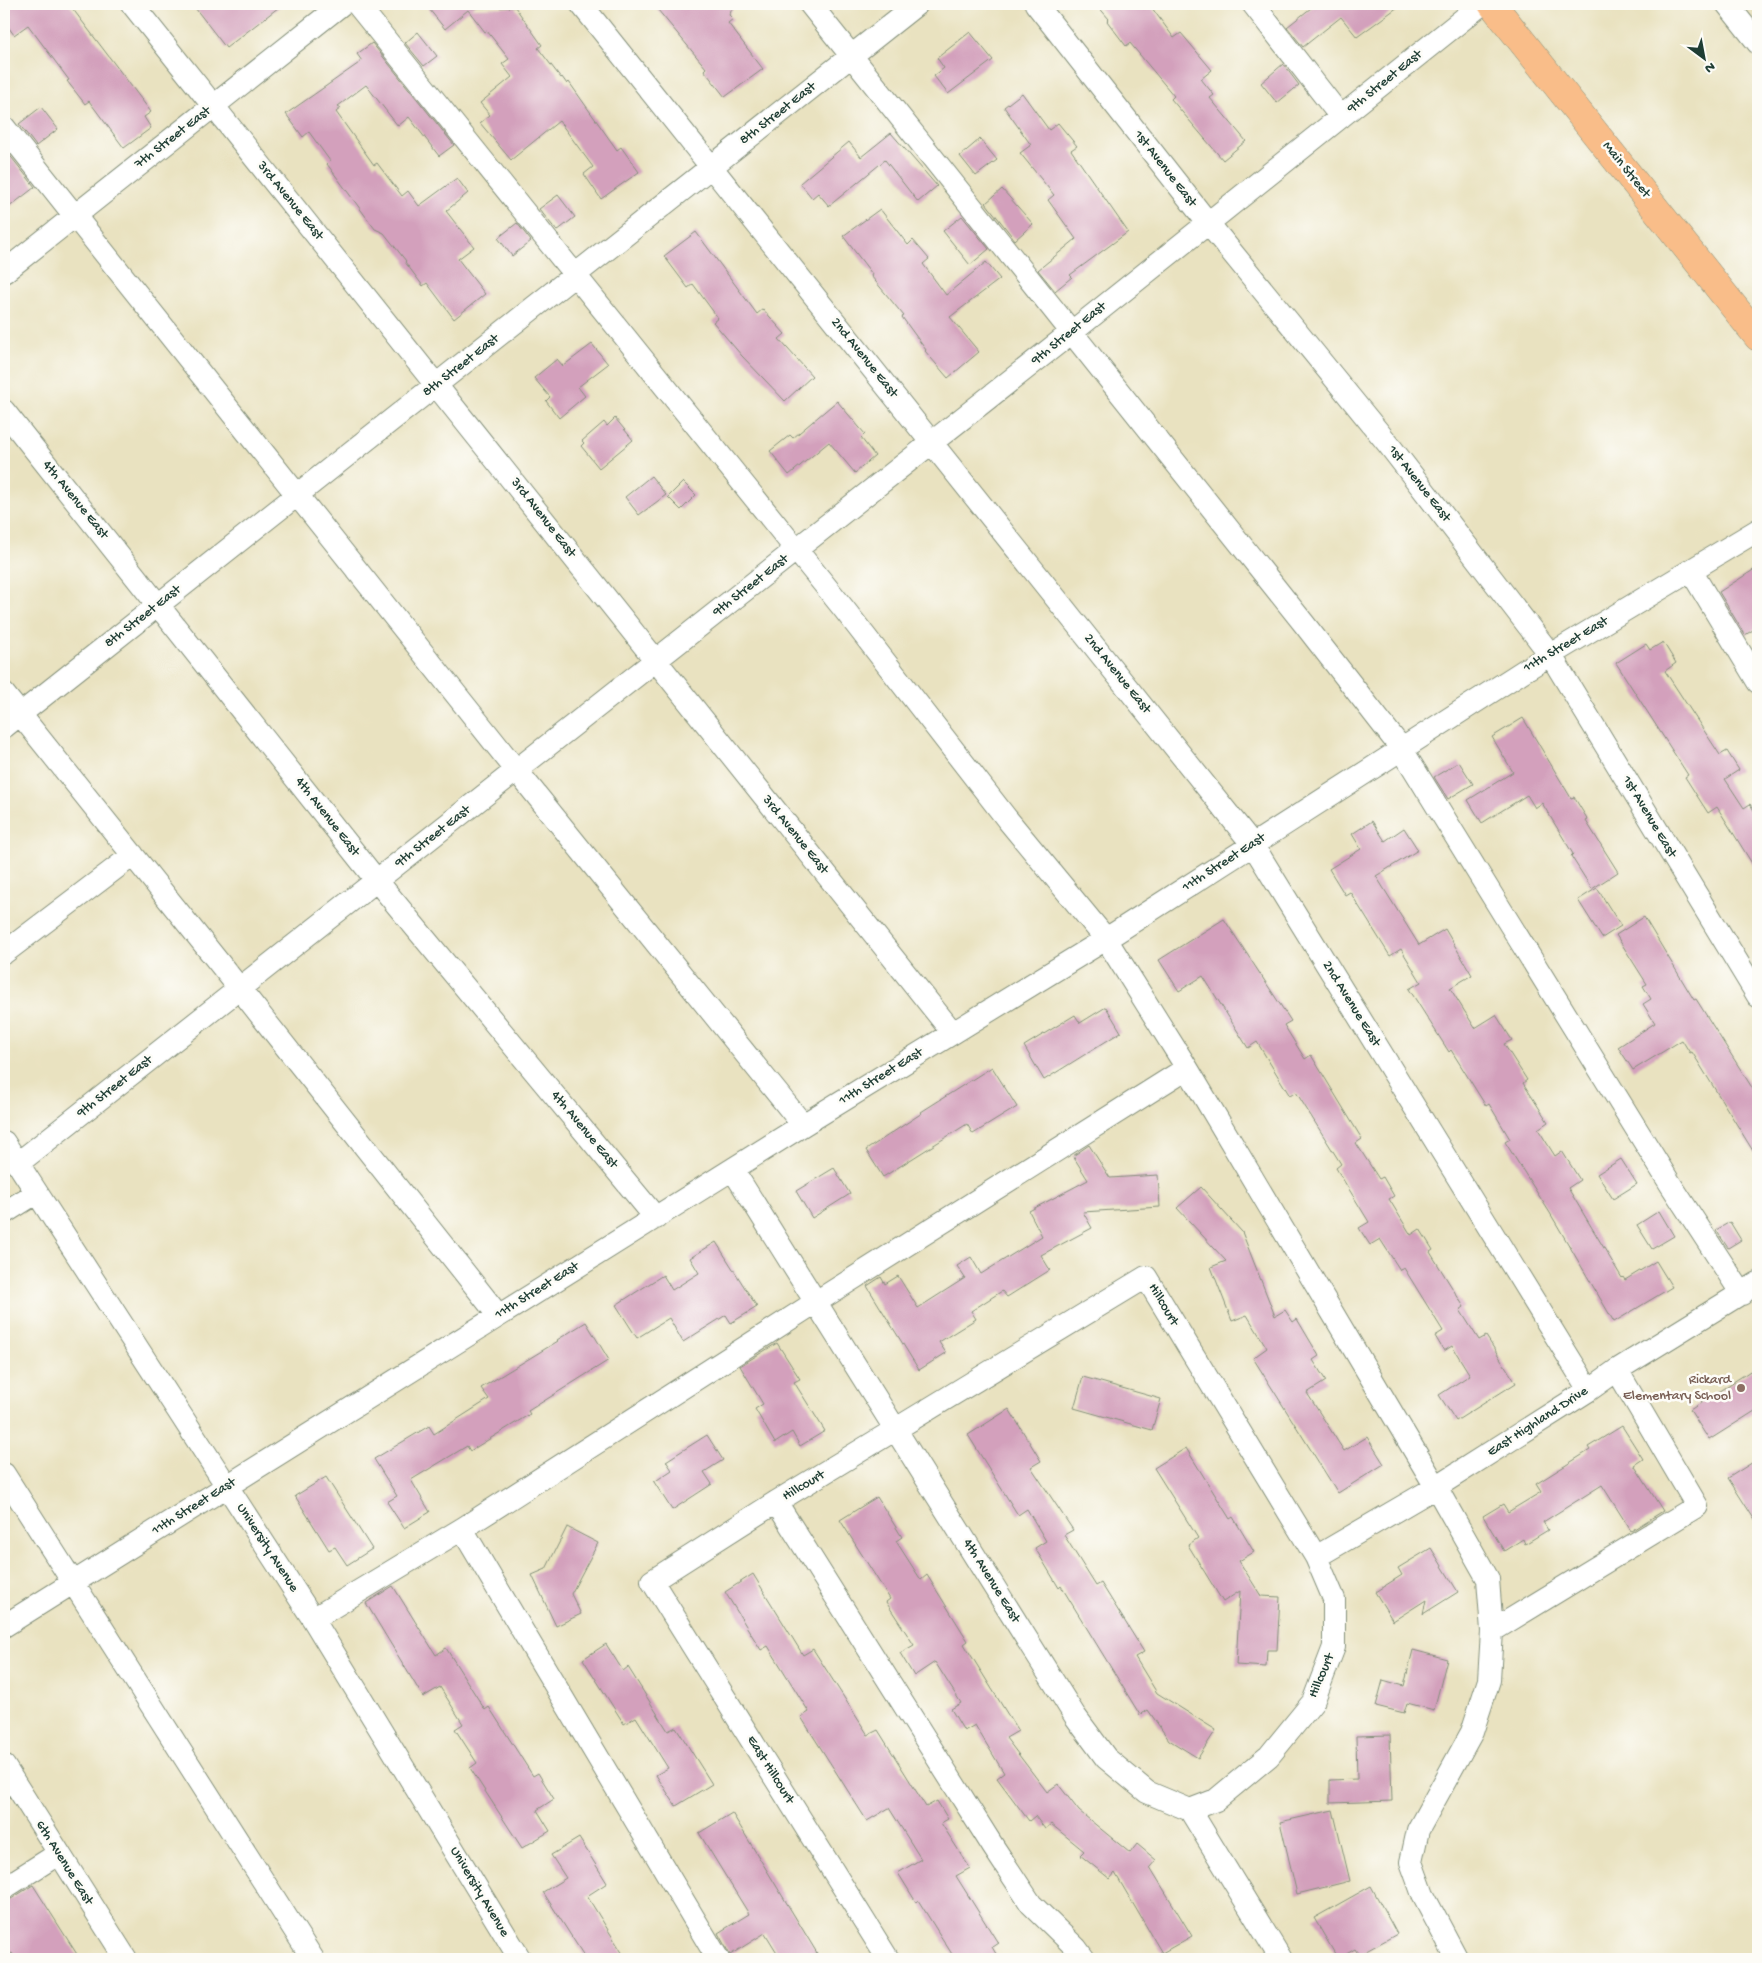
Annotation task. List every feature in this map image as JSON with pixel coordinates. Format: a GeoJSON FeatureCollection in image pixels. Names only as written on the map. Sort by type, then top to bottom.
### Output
{"type":"FeatureCollection","features":[{"type":"Feature","properties":{"kind":"main road","name":"Main Street"},"geometry":{"type":"LineString","coordinates":[[1492,4],[1758,337]]}},
{"type":"Feature","properties":{"kind":"street","name":"3rd Avenue East"},"geometry":{"type":"LineString","coordinates":[[132,4],[953,1033]]}},
{"type":"Feature","properties":{"kind":"street","name":"7th Street East"},"geometry":{"type":"LineString","coordinates":[[4,272],[342,4]]}},
{"type":"Feature","properties":{"kind":"street"},"geometry":{"type":"LineString","coordinates":[[357,4],[844,608],[1001,812],[1106,939],[1187,1068],[1436,1487],[1488,1579],[1492,1631],[1489,1680],[1472,1732],[1418,1830],[1411,1862],[1423,1895],[1457,1959]]}},
{"type":"Feature","properties":{"kind":"street","name":"2nd Avenue East"},"geometry":{"type":"LineString","coordinates":[[581,4],[1253,845],[1589,1390]]}},
{"type":"Feature","properties":{"kind":"street"},"geometry":{"type":"LineString","coordinates":[[810,4],[1293,609],[1401,748],[1661,1168],[1750,1288]]}},
{"type":"Feature","properties":{"kind":"street","name":"8th Street East"},"geometry":{"type":"LineString","coordinates":[[12,720],[917,4]]}},
{"type":"Feature","properties":{"kind":"street","name":"1st Avenue East"},"geometry":{"type":"LineString","coordinates":[[1036,4],[1208,224],[1390,445],[1550,654],[1758,996]]}},
{"type":"Feature","properties":{"kind":"street"},"geometry":{"type":"LineString","coordinates":[[1253,4],[1341,117]]}},
{"type":"Feature","properties":{"kind":"street","name":"9th Street East"},"geometry":{"type":"LineString","coordinates":[[17,1164],[1072,332],[1482,4]]}},
{"type":"Feature","properties":{"kind":"street"},"geometry":{"type":"LineString","coordinates":[[1727,4],[1758,43]]}},
{"type":"Feature","properties":{"kind":"street"},"geometry":{"type":"LineString","coordinates":[[4,127],[516,771],[802,1125]]}},
{"type":"Feature","properties":{"kind":"street","name":"4th Avenue East"},"geometry":{"type":"LineString","coordinates":[[4,411],[378,881],[656,1218]]}},
{"type":"Feature","properties":{"kind":"street","name":"11th Street East"},"geometry":{"type":"LineString","coordinates":[[4,1626],[802,1125],[1106,939],[1550,654],[1758,530]]}},
{"type":"Feature","properties":{"kind":"street"},"geometry":{"type":"LineString","coordinates":[[1692,571],[1758,682]]}},
{"type":"Feature","properties":{"kind":"street"},"geometry":{"type":"LineString","coordinates":[[4,694],[12,720],[133,855],[498,1315]]}},
{"type":"Feature","properties":{"kind":"street"},"geometry":{"type":"LineString","coordinates":[[4,953],[133,855]]}},
{"type":"Feature","properties":{"kind":"street"},"geometry":{"type":"LineString","coordinates":[[313,1619],[462,1529],[816,1302],[1187,1068]]}},
{"type":"Feature","properties":{"kind":"street","name":"University Avenue"},"geometry":{"type":"LineString","coordinates":[[4,1142],[313,1619],[520,1959]]}},
{"type":"Feature","properties":{"kind":"street","name":"4th Avenue East"},"geometry":{"type":"LineString","coordinates":[[733,1170],[1075,1716],[1106,1758],[1148,1792],[1190,1810]]}},
{"type":"Feature","properties":{"kind":"street"},"geometry":{"type":"LineString","coordinates":[[4,1213],[36,1193]]}},
{"type":"Feature","properties":{"kind":"street","name":"Hillcourt"},"geometry":{"type":"LineString","coordinates":[[652,1581],[776,1502],[1146,1276],[1316,1557],[1334,1599],[1334,1647],[1313,1702],[1269,1756],[1216,1800],[1190,1810]]}},
{"type":"Feature","properties":{"kind":"street","name":"East Highland Drive"},"geometry":{"type":"LineString","coordinates":[[1316,1557],[1436,1487],[1589,1390],[1617,1370],[1750,1288]]}},
{"type":"Feature","properties":{"kind":"street"},"geometry":{"type":"LineString","coordinates":[[1492,1631],[1697,1506],[1617,1370]]}},
{"type":"Feature","properties":{"kind":"street"},"geometry":{"type":"LineString","coordinates":[[4,1474],[313,1959]]}},
{"type":"Feature","properties":{"kind":"street"},"geometry":{"type":"LineString","coordinates":[[776,1502],[1031,1904],[1076,1948],[1084,1959]]}},
{"type":"Feature","properties":{"kind":"street"},"geometry":{"type":"LineString","coordinates":[[462,1529],[718,1959]]}},
{"type":"Feature","properties":{"kind":"street","name":"East Hillcourt"},"geometry":{"type":"LineString","coordinates":[[652,1581],[888,1959]]}},
{"type":"Feature","properties":{"kind":"street","name":"6th Avenue East"},"geometry":{"type":"LineString","coordinates":[[4,1766],[126,1959]]}},
{"type":"Feature","properties":{"kind":"street"},"geometry":{"type":"LineString","coordinates":[[1190,1810],[1281,1959]]}},
{"type":"Feature","properties":{"kind":"street"},"geometry":{"type":"LineString","coordinates":[[4,1888],[58,1854]]}},
{"type":"Feature","properties":{"kind":"building"},"geometry":{"type":"Polygon","coordinates":[[[4,4],[69,4],[151,112],[144,117],[151,128],[124,148],[89,101],[85,104],[67,81],[69,80],[28,25],[14,35],[4,21],[4,4]]]}},
{"type":"Feature","properties":{"kind":"building"},"geometry":{"type":"Polygon","coordinates":[[[192,4],[283,4],[226,48],[192,4]]]}},
{"type":"Feature","properties":{"kind":"building"},"geometry":{"type":"Polygon","coordinates":[[[425,4],[476,4],[471,8],[515,7],[542,45],[538,48],[561,78],[567,84],[569,82],[617,150],[621,147],[639,172],[601,199],[584,174],[593,167],[559,121],[511,160],[480,123],[490,115],[480,103],[512,77],[502,64],[509,59],[468,10],[445,29],[425,4]]]}},
{"type":"Feature","properties":{"kind":"building"},"geometry":{"type":"Polygon","coordinates":[[[653,4],[735,4],[729,15],[733,19],[728,23],[763,69],[725,97],[704,70],[706,68],[653,4]]]}},
{"type":"Feature","properties":{"kind":"building"},"geometry":{"type":"Polygon","coordinates":[[[1096,4],[1149,4],[1174,38],[1181,33],[1212,70],[1201,79],[1214,95],[1210,98],[1246,141],[1223,160],[1171,99],[1174,96],[1130,43],[1126,46],[1107,21],[1109,19],[1096,4]]]}},
{"type":"Feature","properties":{"kind":"building"},"geometry":{"type":"Polygon","coordinates":[[[1316,4],[1402,4],[1357,37],[1341,17],[1303,47],[1287,27],[1316,4]]]}},
{"type":"Feature","properties":{"kind":"building"},"geometry":{"type":"Polygon","coordinates":[[[418,32],[437,56],[424,66],[405,43],[418,32]]]}},
{"type":"Feature","properties":{"kind":"building"},"geometry":{"type":"Polygon","coordinates":[[[970,32],[993,60],[948,94],[934,76],[944,68],[937,58],[970,32]]]}},
{"type":"Feature","properties":{"kind":"building"},"geometry":{"type":"Polygon","coordinates":[[[372,43],[454,145],[439,156],[409,117],[398,126],[366,85],[338,106],[341,108],[336,112],[374,165],[377,163],[402,196],[408,191],[419,206],[457,178],[468,193],[446,211],[474,247],[458,259],[485,294],[454,319],[427,283],[423,286],[384,233],[375,229],[327,164],[330,161],[309,132],[303,137],[286,114],[362,61],[357,54],[372,43]]]}},
{"type":"Feature","properties":{"kind":"building"},"geometry":{"type":"Polygon","coordinates":[[[1283,64],[1299,85],[1277,103],[1261,83],[1283,64]]]}},
{"type":"Feature","properties":{"kind":"building"},"geometry":{"type":"Polygon","coordinates":[[[1022,93],[1049,130],[1058,123],[1077,146],[1071,150],[1128,232],[1070,275],[1072,277],[1055,291],[1038,270],[1076,239],[1048,200],[1054,195],[1020,153],[1031,145],[1004,107],[1022,93]]]}},
{"type":"Feature","properties":{"kind":"building"},"geometry":{"type":"Polygon","coordinates":[[[41,107],[58,129],[36,146],[19,124],[41,107]]]}},
{"type":"Feature","properties":{"kind":"building"},"geometry":{"type":"Polygon","coordinates":[[[891,133],[937,186],[918,202],[885,160],[829,206],[818,193],[812,198],[800,183],[849,142],[861,157],[891,133]]]}},
{"type":"Feature","properties":{"kind":"building"},"geometry":{"type":"Polygon","coordinates":[[[980,139],[997,160],[976,176],[960,156],[980,139]]]}},
{"type":"Feature","properties":{"kind":"building"},"geometry":{"type":"Polygon","coordinates":[[[4,148],[35,187],[4,211],[4,148]]]}},
{"type":"Feature","properties":{"kind":"building"},"geometry":{"type":"Polygon","coordinates":[[[1002,189],[1033,224],[1015,240],[986,203],[1002,189]]]}},
{"type":"Feature","properties":{"kind":"building"},"geometry":{"type":"Polygon","coordinates":[[[558,195],[575,217],[557,231],[539,209],[558,195]]]}},
{"type":"Feature","properties":{"kind":"building"},"geometry":{"type":"Polygon","coordinates":[[[880,209],[908,245],[913,240],[929,259],[923,264],[946,295],[986,262],[1000,279],[950,317],[979,352],[948,378],[925,351],[902,317],[904,316],[871,276],[872,274],[843,236],[880,209]]]}},
{"type":"Feature","properties":{"kind":"building"},"geometry":{"type":"Polygon","coordinates":[[[962,216],[989,249],[970,265],[943,231],[962,216]]]}},
{"type":"Feature","properties":{"kind":"building"},"geometry":{"type":"Polygon","coordinates":[[[517,223],[531,241],[512,256],[498,238],[517,223]]]}},
{"type":"Feature","properties":{"kind":"building"},"geometry":{"type":"Polygon","coordinates":[[[696,232],[757,314],[763,309],[785,334],[779,339],[812,376],[785,401],[713,322],[718,318],[693,284],[688,288],[664,256],[696,232]]]}},
{"type":"Feature","properties":{"kind":"building"},"geometry":{"type":"Polygon","coordinates":[[[592,344],[608,364],[578,387],[585,396],[559,418],[546,401],[550,397],[534,378],[557,359],[563,366],[592,344]]]}},
{"type":"Feature","properties":{"kind":"building"},"geometry":{"type":"Polygon","coordinates":[[[837,401],[865,434],[861,438],[875,456],[855,473],[829,442],[789,475],[770,451],[790,435],[793,438],[837,401]]]}},
{"type":"Feature","properties":{"kind":"building"},"geometry":{"type":"Polygon","coordinates":[[[615,418],[633,440],[599,468],[581,446],[584,443],[582,441],[604,422],[607,426],[615,418]]]}},
{"type":"Feature","properties":{"kind":"building"},"geometry":{"type":"Polygon","coordinates":[[[651,476],[666,495],[639,515],[625,497],[651,476]]]}},
{"type":"Feature","properties":{"kind":"building"},"geometry":{"type":"Polygon","coordinates":[[[683,482],[696,495],[681,510],[668,497],[683,482]]]}},
{"type":"Feature","properties":{"kind":"building"},"geometry":{"type":"Polygon","coordinates":[[[1758,567],[1758,627],[1745,635],[1719,592],[1758,567]]]}},
{"type":"Feature","properties":{"kind":"building"},"geometry":{"type":"Polygon","coordinates":[[[1663,642],[1676,663],[1665,671],[1720,755],[1727,751],[1739,770],[1725,779],[1744,808],[1750,804],[1758,817],[1758,873],[1717,807],[1708,813],[1685,777],[1688,775],[1616,663],[1646,644],[1650,650],[1663,642]]]}},
{"type":"Feature","properties":{"kind":"building"},"geometry":{"type":"Polygon","coordinates":[[[1523,718],[1571,798],[1574,797],[1588,820],[1586,821],[1618,872],[1592,889],[1571,856],[1573,854],[1542,803],[1535,808],[1527,795],[1482,823],[1468,800],[1513,772],[1492,737],[1523,718]]]}},
{"type":"Feature","properties":{"kind":"building"},"geometry":{"type":"Polygon","coordinates":[[[1459,762],[1473,784],[1448,799],[1434,777],[1459,762]]]}},
{"type":"Feature","properties":{"kind":"building"},"geometry":{"type":"Polygon","coordinates":[[[1372,821],[1385,841],[1404,828],[1418,850],[1376,876],[1419,945],[1445,929],[1472,975],[1450,988],[1475,1028],[1496,1015],[1512,1040],[1504,1044],[1527,1080],[1523,1083],[1548,1122],[1538,1129],[1555,1156],[1562,1151],[1580,1180],[1568,1188],[1622,1278],[1625,1280],[1656,1261],[1672,1287],[1614,1322],[1550,1213],[1505,1142],[1510,1139],[1489,1104],[1486,1106],[1451,1050],[1449,1052],[1409,989],[1421,982],[1401,949],[1390,956],[1350,892],[1345,895],[1329,869],[1361,849],[1352,834],[1372,821]]]}},
{"type":"Feature","properties":{"kind":"building"},"geometry":{"type":"Polygon","coordinates":[[[1597,888],[1621,926],[1602,938],[1578,900],[1597,888]]]}},
{"type":"Feature","properties":{"kind":"building"},"geometry":{"type":"Polygon","coordinates":[[[1644,917],[1694,1000],[1696,999],[1758,1097],[1758,1159],[1692,1052],[1690,1053],[1682,1040],[1633,1070],[1618,1047],[1655,1023],[1643,1004],[1651,999],[1643,986],[1647,984],[1616,935],[1644,917]]]}},
{"type":"Feature","properties":{"kind":"building"},"geometry":{"type":"Polygon","coordinates":[[[1224,919],[1291,1021],[1284,1025],[1305,1059],[1311,1055],[1362,1139],[1356,1143],[1379,1179],[1383,1177],[1394,1196],[1389,1199],[1411,1235],[1420,1229],[1433,1250],[1430,1252],[1464,1307],[1460,1310],[1479,1340],[1486,1336],[1516,1383],[1456,1421],[1439,1395],[1470,1375],[1452,1346],[1444,1351],[1435,1336],[1443,1331],[1404,1268],[1400,1270],[1380,1239],[1370,1245],[1359,1228],[1369,1222],[1336,1168],[1341,1164],[1296,1092],[1290,1096],[1257,1042],[1248,1048],[1203,976],[1179,991],[1159,960],[1224,919]]]}},
{"type":"Feature","properties":{"kind":"building"},"geometry":{"type":"Polygon","coordinates":[[[1106,1007],[1121,1032],[1044,1080],[1024,1046],[1075,1015],[1080,1023],[1106,1007]]]}},
{"type":"Feature","properties":{"kind":"building"},"geometry":{"type":"Polygon","coordinates":[[[992,1067],[1017,1107],[973,1134],[967,1124],[883,1177],[866,1150],[992,1067]]]}},
{"type":"Feature","properties":{"kind":"building"},"geometry":{"type":"Polygon","coordinates":[[[1089,1145],[1110,1178],[1158,1175],[1160,1207],[1083,1212],[1092,1228],[1041,1255],[1050,1270],[1007,1297],[1002,1291],[971,1311],[976,1319],[939,1342],[946,1353],[919,1370],[867,1286],[881,1277],[885,1284],[898,1276],[918,1308],[965,1278],[957,1266],[971,1257],[981,1274],[1042,1236],[1029,1211],[1088,1180],[1073,1156],[1089,1145]]]}},
{"type":"Feature","properties":{"kind":"building"},"geometry":{"type":"Polygon","coordinates":[[[1621,1159],[1637,1184],[1613,1199],[1597,1174],[1621,1159]]]}},
{"type":"Feature","properties":{"kind":"building"},"geometry":{"type":"Polygon","coordinates":[[[834,1168],[850,1194],[812,1218],[796,1191],[834,1168]]]}},
{"type":"Feature","properties":{"kind":"building"},"geometry":{"type":"Polygon","coordinates":[[[1201,1187],[1242,1232],[1275,1316],[1285,1310],[1293,1322],[1297,1319],[1319,1356],[1313,1360],[1326,1381],[1307,1393],[1344,1451],[1367,1437],[1384,1464],[1338,1493],[1253,1358],[1267,1348],[1247,1315],[1232,1321],[1211,1267],[1226,1261],[1177,1208],[1201,1187]]]}},
{"type":"Feature","properties":{"kind":"building"},"geometry":{"type":"Polygon","coordinates":[[[1659,1211],[1674,1236],[1652,1249],[1637,1225],[1659,1211]]]}},
{"type":"Feature","properties":{"kind":"building"},"geometry":{"type":"Polygon","coordinates":[[[1730,1222],[1741,1240],[1728,1248],[1716,1230],[1730,1222]]]}},
{"type":"Feature","properties":{"kind":"building"},"geometry":{"type":"Polygon","coordinates":[[[716,1242],[757,1307],[731,1323],[726,1315],[683,1342],[669,1318],[637,1338],[616,1305],[663,1275],[672,1290],[699,1273],[690,1258],[716,1242]]]}},
{"type":"Feature","properties":{"kind":"building"},"geometry":{"type":"Polygon","coordinates":[[[586,1322],[609,1360],[528,1411],[530,1414],[470,1451],[467,1446],[411,1480],[430,1512],[404,1528],[387,1502],[397,1496],[374,1459],[429,1426],[434,1434],[489,1399],[481,1388],[586,1322]]]}},
{"type":"Feature","properties":{"kind":"building"},"geometry":{"type":"Polygon","coordinates":[[[777,1343],[800,1379],[794,1382],[825,1431],[800,1446],[792,1432],[775,1443],[755,1409],[763,1404],[740,1366],[777,1343]]]}},
{"type":"Feature","properties":{"kind":"building","name":"Rickard Elementary School"},"geometry":{"type":"Polygon","coordinates":[[[1758,1366],[1758,1409],[1709,1440],[1690,1410],[1758,1366]]]}},
{"type":"Feature","properties":{"kind":"building"},"geometry":{"type":"Polygon","coordinates":[[[1083,1377],[1161,1399],[1152,1430],[1074,1408],[1083,1377]]]}},
{"type":"Feature","properties":{"kind":"building"},"geometry":{"type":"Polygon","coordinates":[[[1009,1409],[1041,1461],[1031,1467],[1073,1530],[1064,1535],[1096,1586],[1101,1583],[1144,1652],[1135,1657],[1157,1693],[1216,1730],[1198,1758],[1169,1740],[1148,1710],[1140,1715],[1061,1586],[1059,1588],[1035,1548],[1046,1541],[1027,1509],[1018,1515],[968,1435],[1009,1409]]]}},
{"type":"Feature","properties":{"kind":"building"},"geometry":{"type":"Polygon","coordinates":[[[1622,1426],[1643,1459],[1634,1465],[1663,1511],[1631,1531],[1602,1485],[1543,1522],[1548,1530],[1525,1544],[1523,1539],[1504,1551],[1483,1516],[1503,1504],[1508,1512],[1541,1492],[1536,1484],[1590,1450],[1588,1447],[1622,1426]]]}},
{"type":"Feature","properties":{"kind":"building"},"geometry":{"type":"Polygon","coordinates":[[[707,1435],[723,1460],[704,1472],[712,1484],[672,1510],[654,1482],[672,1470],[666,1461],[707,1435]]]}},
{"type":"Feature","properties":{"kind":"building"},"geometry":{"type":"Polygon","coordinates":[[[1186,1448],[1230,1519],[1233,1517],[1254,1552],[1239,1561],[1261,1596],[1280,1597],[1277,1650],[1267,1650],[1266,1667],[1236,1665],[1240,1591],[1223,1602],[1188,1545],[1198,1538],[1154,1468],[1186,1448]]]}},
{"type":"Feature","properties":{"kind":"building"},"geometry":{"type":"Polygon","coordinates":[[[1758,1459],[1758,1525],[1728,1478],[1758,1459]]]}},
{"type":"Feature","properties":{"kind":"building"},"geometry":{"type":"Polygon","coordinates":[[[326,1477],[372,1549],[347,1565],[335,1547],[329,1550],[295,1496],[326,1477]]]}},
{"type":"Feature","properties":{"kind":"building"},"geometry":{"type":"Polygon","coordinates":[[[877,1497],[902,1537],[896,1541],[921,1580],[927,1575],[968,1641],[964,1644],[1018,1731],[1006,1738],[1047,1792],[1058,1784],[1079,1811],[1130,1853],[1137,1844],[1156,1860],[1150,1867],[1192,1936],[1162,1953],[1115,1873],[1110,1879],[1080,1855],[1084,1851],[1051,1824],[1045,1829],[1035,1816],[1029,1821],[997,1778],[1004,1773],[975,1725],[964,1731],[951,1709],[961,1703],[935,1662],[914,1676],[900,1653],[914,1645],[886,1602],[890,1599],[840,1520],[877,1497]]]}},
{"type":"Feature","properties":{"kind":"building"},"geometry":{"type":"Polygon","coordinates":[[[567,1527],[598,1543],[571,1594],[581,1614],[556,1626],[532,1575],[546,1569],[567,1527]]]}},
{"type":"Feature","properties":{"kind":"building"},"geometry":{"type":"Polygon","coordinates":[[[1431,1548],[1458,1592],[1423,1614],[1426,1600],[1393,1621],[1375,1592],[1402,1575],[1398,1568],[1431,1548]]]}},
{"type":"Feature","properties":{"kind":"building"},"geometry":{"type":"Polygon","coordinates":[[[753,1574],[803,1655],[813,1649],[868,1735],[878,1730],[926,1807],[937,1801],[948,1819],[941,1823],[970,1868],[956,1876],[998,1943],[992,1947],[999,1959],[955,1959],[918,1900],[916,1902],[898,1873],[921,1859],[889,1808],[867,1821],[801,1717],[809,1712],[768,1646],[761,1650],[725,1592],[753,1574]]]}},
{"type":"Feature","properties":{"kind":"building"},"geometry":{"type":"Polygon","coordinates":[[[393,1586],[436,1655],[446,1648],[485,1710],[489,1707],[533,1776],[538,1773],[554,1799],[537,1810],[550,1831],[522,1848],[470,1768],[477,1763],[455,1729],[463,1724],[440,1687],[423,1697],[366,1603],[393,1586]]]}},
{"type":"Feature","properties":{"kind":"building"},"geometry":{"type":"Polygon","coordinates":[[[606,1644],[623,1671],[628,1667],[668,1731],[676,1727],[712,1784],[676,1806],[656,1775],[668,1768],[636,1717],[624,1724],[583,1659],[606,1644]]]}},
{"type":"Feature","properties":{"kind":"building"},"geometry":{"type":"Polygon","coordinates":[[[1413,1650],[1447,1659],[1434,1710],[1407,1703],[1404,1713],[1376,1706],[1383,1680],[1404,1686],[1413,1650]]]}},
{"type":"Feature","properties":{"kind":"building"},"geometry":{"type":"Polygon","coordinates":[[[1390,1735],[1392,1801],[1330,1803],[1330,1780],[1357,1779],[1356,1736],[1390,1735]]]}},
{"type":"Feature","properties":{"kind":"building"},"geometry":{"type":"Polygon","coordinates":[[[1333,1810],[1350,1881],[1297,1894],[1280,1822],[1333,1810]]]}},
{"type":"Feature","properties":{"kind":"building"},"geometry":{"type":"Polygon","coordinates":[[[732,1813],[817,1953],[806,1959],[781,1959],[765,1933],[730,1955],[718,1933],[749,1914],[699,1833],[732,1813]]]}},
{"type":"Feature","properties":{"kind":"building"},"geometry":{"type":"Polygon","coordinates":[[[579,1838],[607,1883],[587,1896],[626,1959],[586,1959],[543,1892],[566,1878],[551,1855],[579,1838]]]}},
{"type":"Feature","properties":{"kind":"building"},"geometry":{"type":"Polygon","coordinates":[[[33,1885],[80,1959],[16,1959],[12,1953],[4,1958],[4,1901],[11,1899],[33,1885]]]}},
{"type":"Feature","properties":{"kind":"building"},"geometry":{"type":"Polygon","coordinates":[[[1371,1886],[1397,1934],[1359,1955],[1355,1949],[1338,1959],[1314,1918],[1371,1886]]]}},
{"type":"Feature","properties":{"kind":"place","name":"Rickard Elementary School"},"geometry":{"type":"Point","coordinates":[1741,1388]}}]}
